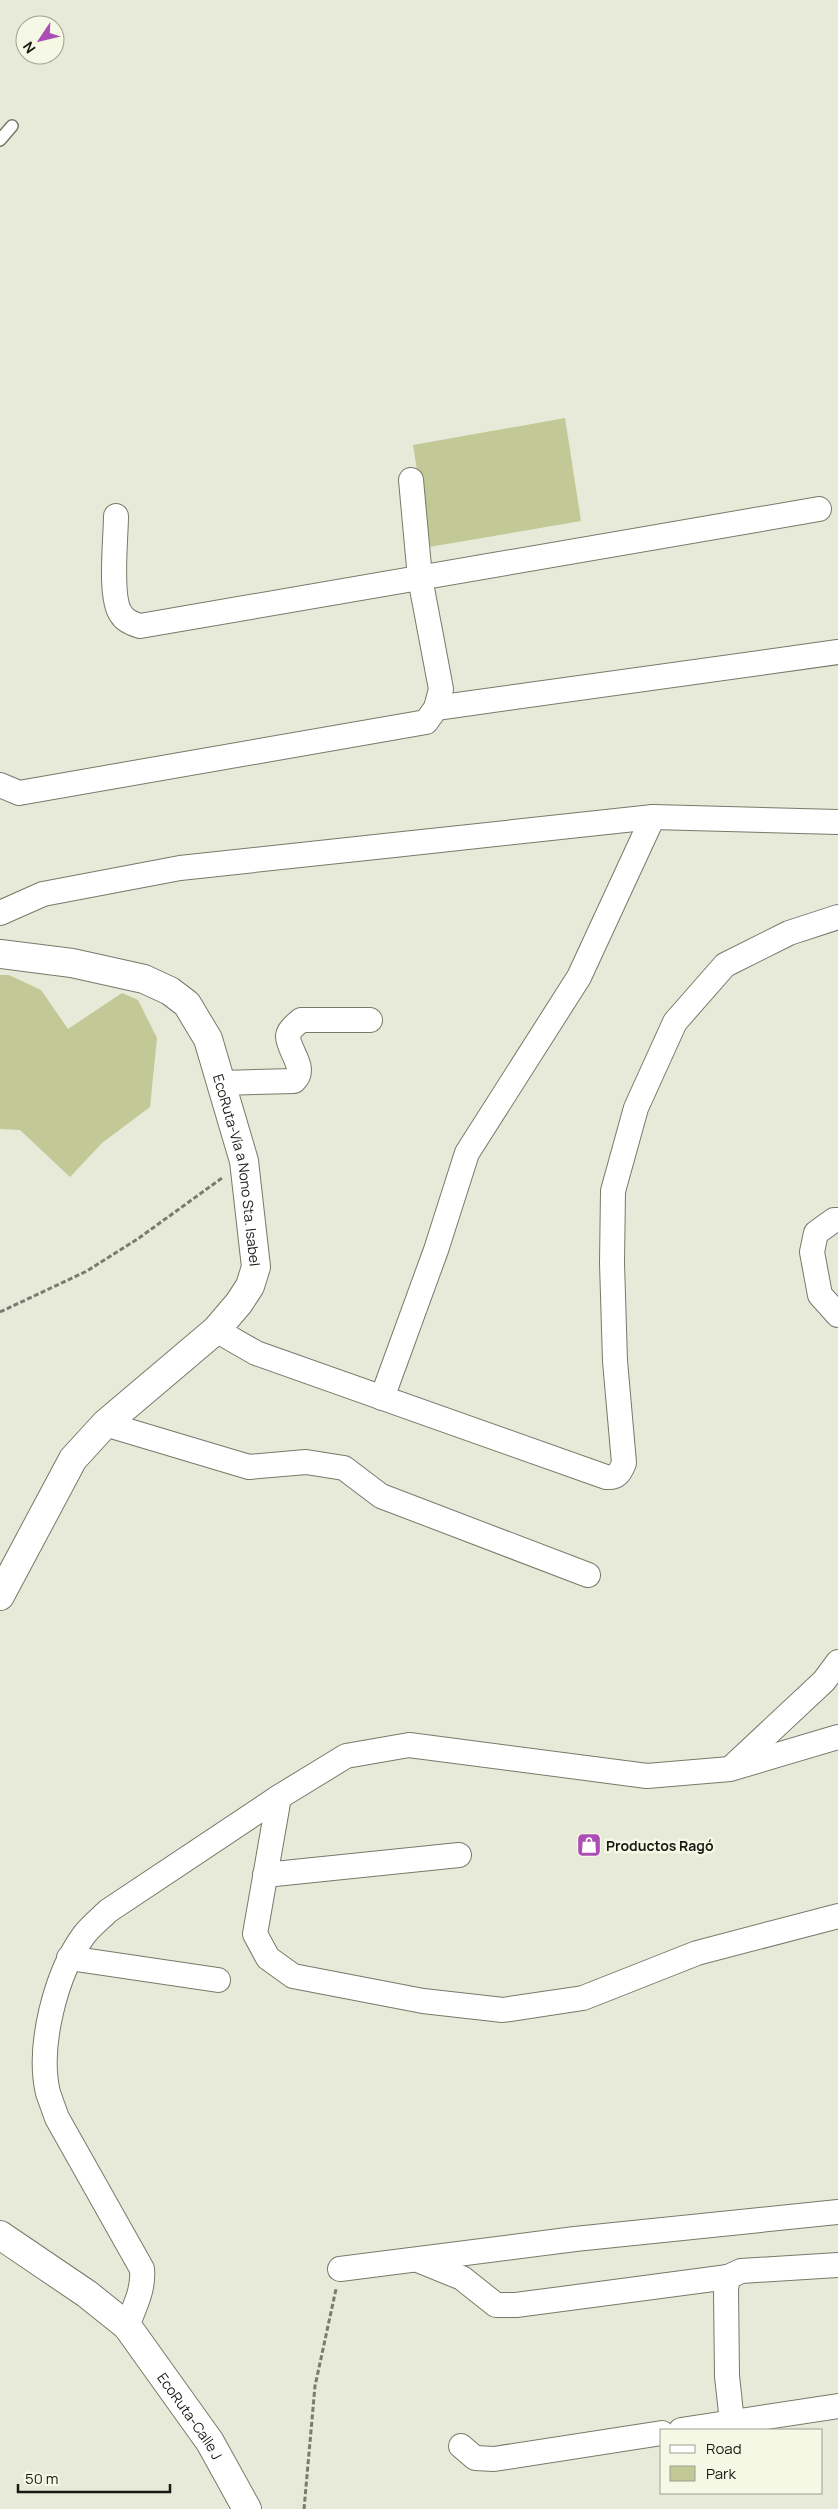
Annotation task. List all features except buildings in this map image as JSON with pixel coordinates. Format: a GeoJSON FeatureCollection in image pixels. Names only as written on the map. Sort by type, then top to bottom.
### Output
{"type":"FeatureCollection","features":[{"type":"Feature","properties":{"kind":"main road","name":"EcoRuta-Vía a Nono Sta. Isabel"},"geometry":{"type":"LineString","coordinates":[[0,954],[72,963],[144,979],[170,991],[186,1004],[208,1039],[244,1161],[256,1267],[250,1286],[239,1304],[216,1330],[105,1424],[73,1458],[0,1596]]}},
{"type":"Feature","properties":{"kind":"main road"},"geometry":{"type":"LineString","coordinates":[[0,2235],[87,2294],[127,2326]]}},
{"type":"Feature","properties":{"kind":"main road","name":"EcoRuta-Calle J"},"geometry":{"type":"LineString","coordinates":[[127,2326],[210,2442],[247,2509]]}},
{"type":"Feature","properties":{"kind":"street"},"geometry":{"type":"LineString","coordinates":[[0,786],[19,793],[426,722],[436,708],[440,689],[420,578],[411,480]]}},
{"type":"Feature","properties":{"kind":"street"},"geometry":{"type":"LineString","coordinates":[[116,516],[114,597],[121,614],[132,624],[140,626],[819,509]]}},
{"type":"Feature","properties":{"kind":"street"},"geometry":{"type":"LineString","coordinates":[[436,708],[838,652]]}},
{"type":"Feature","properties":{"kind":"street"},"geometry":{"type":"LineString","coordinates":[[382,1398],[436,1250],[467,1153],[580,977],[653,817]]}},
{"type":"Feature","properties":{"kind":"street"},"geometry":{"type":"LineString","coordinates":[[0,913],[43,894],[180,868],[653,817],[838,822]]}},
{"type":"Feature","properties":{"kind":"street"},"geometry":{"type":"LineString","coordinates":[[216,1330],[256,1353],[606,1478],[614,1478],[620,1473],[624,1463],[615,1361],[612,1262],[613,1191],[636,1108],[675,1022],[725,965],[789,933],[838,917]]}},
{"type":"Feature","properties":{"kind":"street"},"geometry":{"type":"LineString","coordinates":[[222,1083],[294,1081],[298,1077],[300,1070],[288,1036],[291,1029],[301,1020],[370,1020]]}},
{"type":"Feature","properties":{"kind":"street"},"geometry":{"type":"LineString","coordinates":[[838,1220],[834,1220],[816,1233],[812,1252],[820,1295],[838,1315]]}},
{"type":"Feature","properties":{"kind":"street"},"geometry":{"type":"LineString","coordinates":[[105,1424],[250,1467],[306,1462],[344,1468],[380,1496],[588,1575]]}},
{"type":"Feature","properties":{"kind":"street"},"geometry":{"type":"LineString","coordinates":[[730,1769],[824,1681],[838,1662]]}},
{"type":"Feature","properties":{"kind":"street"},"geometry":{"type":"LineString","coordinates":[[127,2326],[140,2294],[143,2280],[142,2269],[68,2141],[48,2091],[46,2065],[50,2010],[69,1958],[85,1934],[108,1911],[279,1797],[346,1756],[409,1745],[647,1776],[730,1769],[838,1737]]}},
{"type":"Feature","properties":{"kind":"street"},"geometry":{"type":"LineString","coordinates":[[279,1797],[256,1934],[268,1958],[293,1976],[423,2001],[503,2010],[583,1998],[697,1953],[838,1916]]}},
{"type":"Feature","properties":{"kind":"street"},"geometry":{"type":"LineString","coordinates":[[265,1876],[459,1855]]}},
{"type":"Feature","properties":{"kind":"street"},"geometry":{"type":"LineString","coordinates":[[69,1958],[218,1980]]}},
{"type":"Feature","properties":{"kind":"street"},"geometry":{"type":"LineString","coordinates":[[340,2269],[575,2239],[838,2212]]}},
{"type":"Feature","properties":{"kind":"street"},"geometry":{"type":"LineString","coordinates":[[416,2259],[462,2278],[496,2304],[516,2305],[728,2277],[741,2271],[838,2265]]}},
{"type":"Feature","properties":{"kind":"street"},"geometry":{"type":"LineString","coordinates":[[728,2277],[726,2289],[727,2376],[732,2422]]}},
{"type":"Feature","properties":{"kind":"street"},"geometry":{"type":"LineString","coordinates":[[687,2429],[838,2406]]}},
{"type":"Feature","properties":{"kind":"street"},"geometry":{"type":"LineString","coordinates":[[461,2446],[475,2458],[494,2459],[660,2433]]}},
{"type":"Feature","properties":{"kind":"lane"},"geometry":{"type":"LineString","coordinates":[[0,140],[12,126]]}},
{"type":"Feature","properties":{"kind":"path"},"geometry":{"type":"LineString","coordinates":[[0,1312],[87,1271],[146,1233],[244,1161]]}},
{"type":"Feature","properties":{"kind":"path"},"geometry":{"type":"LineString","coordinates":[[304,2509],[315,2386],[340,2269]]}},
{"type":"Feature","properties":{"kind":"green space"},"geometry":{"type":"Polygon","coordinates":[[[565,418],[581,521],[429,547],[413,445],[565,418]]]}},
{"type":"Feature","properties":{"kind":"green space"},"geometry":{"type":"Polygon","coordinates":[[[0,975],[9,975],[41,990],[68,1029],[122,993],[138,1000],[157,1038],[150,1107],[102,1143],[70,1177],[20,1130],[0,1129],[0,975]]]}},
{"type":"Feature","properties":{"kind":"place","name":"Productos Ragó"},"geometry":{"type":"Point","coordinates":[589,1845]}}]}
